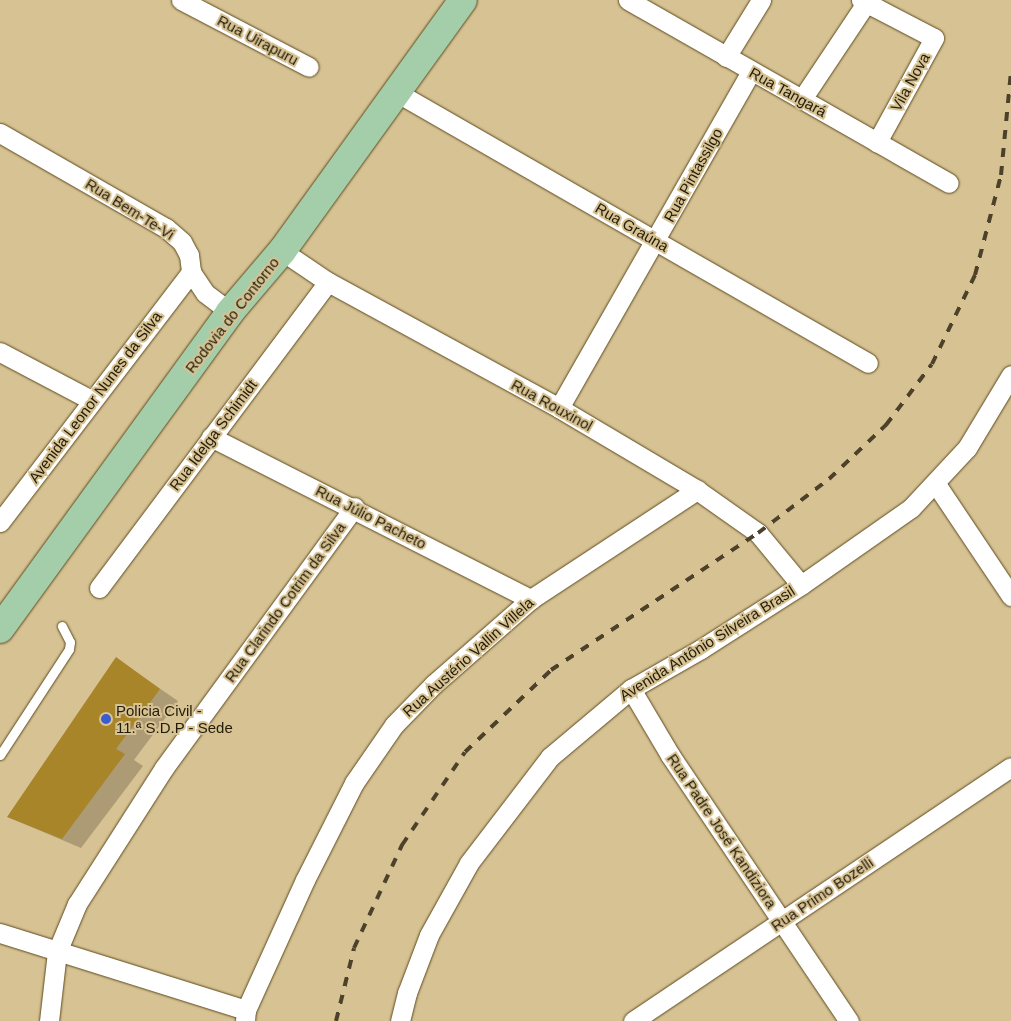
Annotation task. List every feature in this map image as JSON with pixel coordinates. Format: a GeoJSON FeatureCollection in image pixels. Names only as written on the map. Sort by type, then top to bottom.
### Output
{"type":"FeatureCollection","features":[{"type":"Feature","properties":{"kind":"main road","name":"Rodovia do Contorno"},"geometry":{"type":"LineString","coordinates":[[0,629],[230,312],[282,251],[463,0]]}},
{"type":"Feature","properties":{"kind":"street","name":"Rua Uirapuru"},"geometry":{"type":"LineString","coordinates":[[181,0],[309,67]]}},
{"type":"Feature","properties":{"kind":"street","name":"Rua Tangará"},"geometry":{"type":"LineString","coordinates":[[628,0],[751,72],[949,183]]}},
{"type":"Feature","properties":{"kind":"street"},"geometry":{"type":"LineString","coordinates":[[726,57],[761,0]]}},
{"type":"Feature","properties":{"kind":"street","name":"Vila Nova"},"geometry":{"type":"LineString","coordinates":[[802,99],[865,1],[934,38],[877,142]]}},
{"type":"Feature","properties":{"kind":"street","name":"Rua Pintassilgo"},"geometry":{"type":"LineString","coordinates":[[559,408],[751,72]]}},
{"type":"Feature","properties":{"kind":"street","name":"Rua Graúna"},"geometry":{"type":"LineString","coordinates":[[396,92],[868,363]]}},
{"type":"Feature","properties":{"kind":"street","name":"Rua Bem-Te-Vi"},"geometry":{"type":"LineString","coordinates":[[0,132],[166,228],[182,242],[189,255],[191,272],[215,303],[230,312]]}},
{"type":"Feature","properties":{"kind":"street","name":"Rua Rouxinol"},"geometry":{"type":"LineString","coordinates":[[282,251],[328,282],[559,408],[698,490],[758,533],[801,585]]}},
{"type":"Feature","properties":{"kind":"street","name":"Avenida Leonor Nunes da Silva"},"geometry":{"type":"LineString","coordinates":[[0,522],[91,400],[191,272]]}},
{"type":"Feature","properties":{"kind":"street","name":"Rua Idelga Schimidt"},"geometry":{"type":"LineString","coordinates":[[100,588],[328,282]]}},
{"type":"Feature","properties":{"kind":"street"},"geometry":{"type":"LineString","coordinates":[[0,352],[91,400]]}},
{"type":"Feature","properties":{"kind":"street","name":"Avenida Antônio Silveira Brasil"},"geometry":{"type":"LineString","coordinates":[[400,1021],[407,992],[429,935],[469,863],[550,757],[631,689],[701,649],[801,585],[911,508],[936,484],[967,448],[1011,375]]}},
{"type":"Feature","properties":{"kind":"street","name":"Rua Júlio Pacheto"},"geometry":{"type":"LineString","coordinates":[[211,437],[354,507],[531,599]]}},
{"type":"Feature","properties":{"kind":"street"},"geometry":{"type":"LineString","coordinates":[[936,484],[1011,596]]}},
{"type":"Feature","properties":{"kind":"street","name":"Rua Austério Vallin Villela"},"geometry":{"type":"LineString","coordinates":[[246,1015],[301,888],[354,783],[389,732],[434,684],[531,599],[698,490]]}},
{"type":"Feature","properties":{"kind":"street","name":"Rua Clarindo Cotrim da Silva"},"geometry":{"type":"LineString","coordinates":[[50,1021],[57,952],[77,904],[164,768],[354,507]]}},
{"type":"Feature","properties":{"kind":"street","name":"Rua Padre José Kandiziora"},"geometry":{"type":"LineString","coordinates":[[631,689],[670,755],[849,1021]]}},
{"type":"Feature","properties":{"kind":"street","name":"Rua Primo Bozelli"},"geometry":{"type":"LineString","coordinates":[[633,1021],[1011,766]]}},
{"type":"Feature","properties":{"kind":"street"},"geometry":{"type":"LineString","coordinates":[[0,932],[246,1015]]}},
{"type":"Feature","properties":{"kind":"lane"},"geometry":{"type":"LineString","coordinates":[[0,755],[69,649],[70,642],[62,626]]}},
{"type":"Feature","properties":{"kind":"building","name":"Policia Civil - 11.ª S.D.P - Sede"},"geometry":{"type":"Polygon","coordinates":[[[116,657],[160,689],[116,749],[125,754],[62,839],[7,817],[116,657]]]}},
{"type":"Feature","properties":{"kind":"railway"},"geometry":{"type":"LineString","coordinates":[[336,1021],[354,948],[402,845],[465,752],[551,670],[758,533],[829,479],[886,425],[932,364],[975,275],[1001,175],[1011,71]]}},
{"type":"Feature","properties":{"kind":"place","name":"Policia Civil - 11.ª S.D.P - Sede"},"geometry":{"type":"Point","coordinates":[106,719]}}]}
